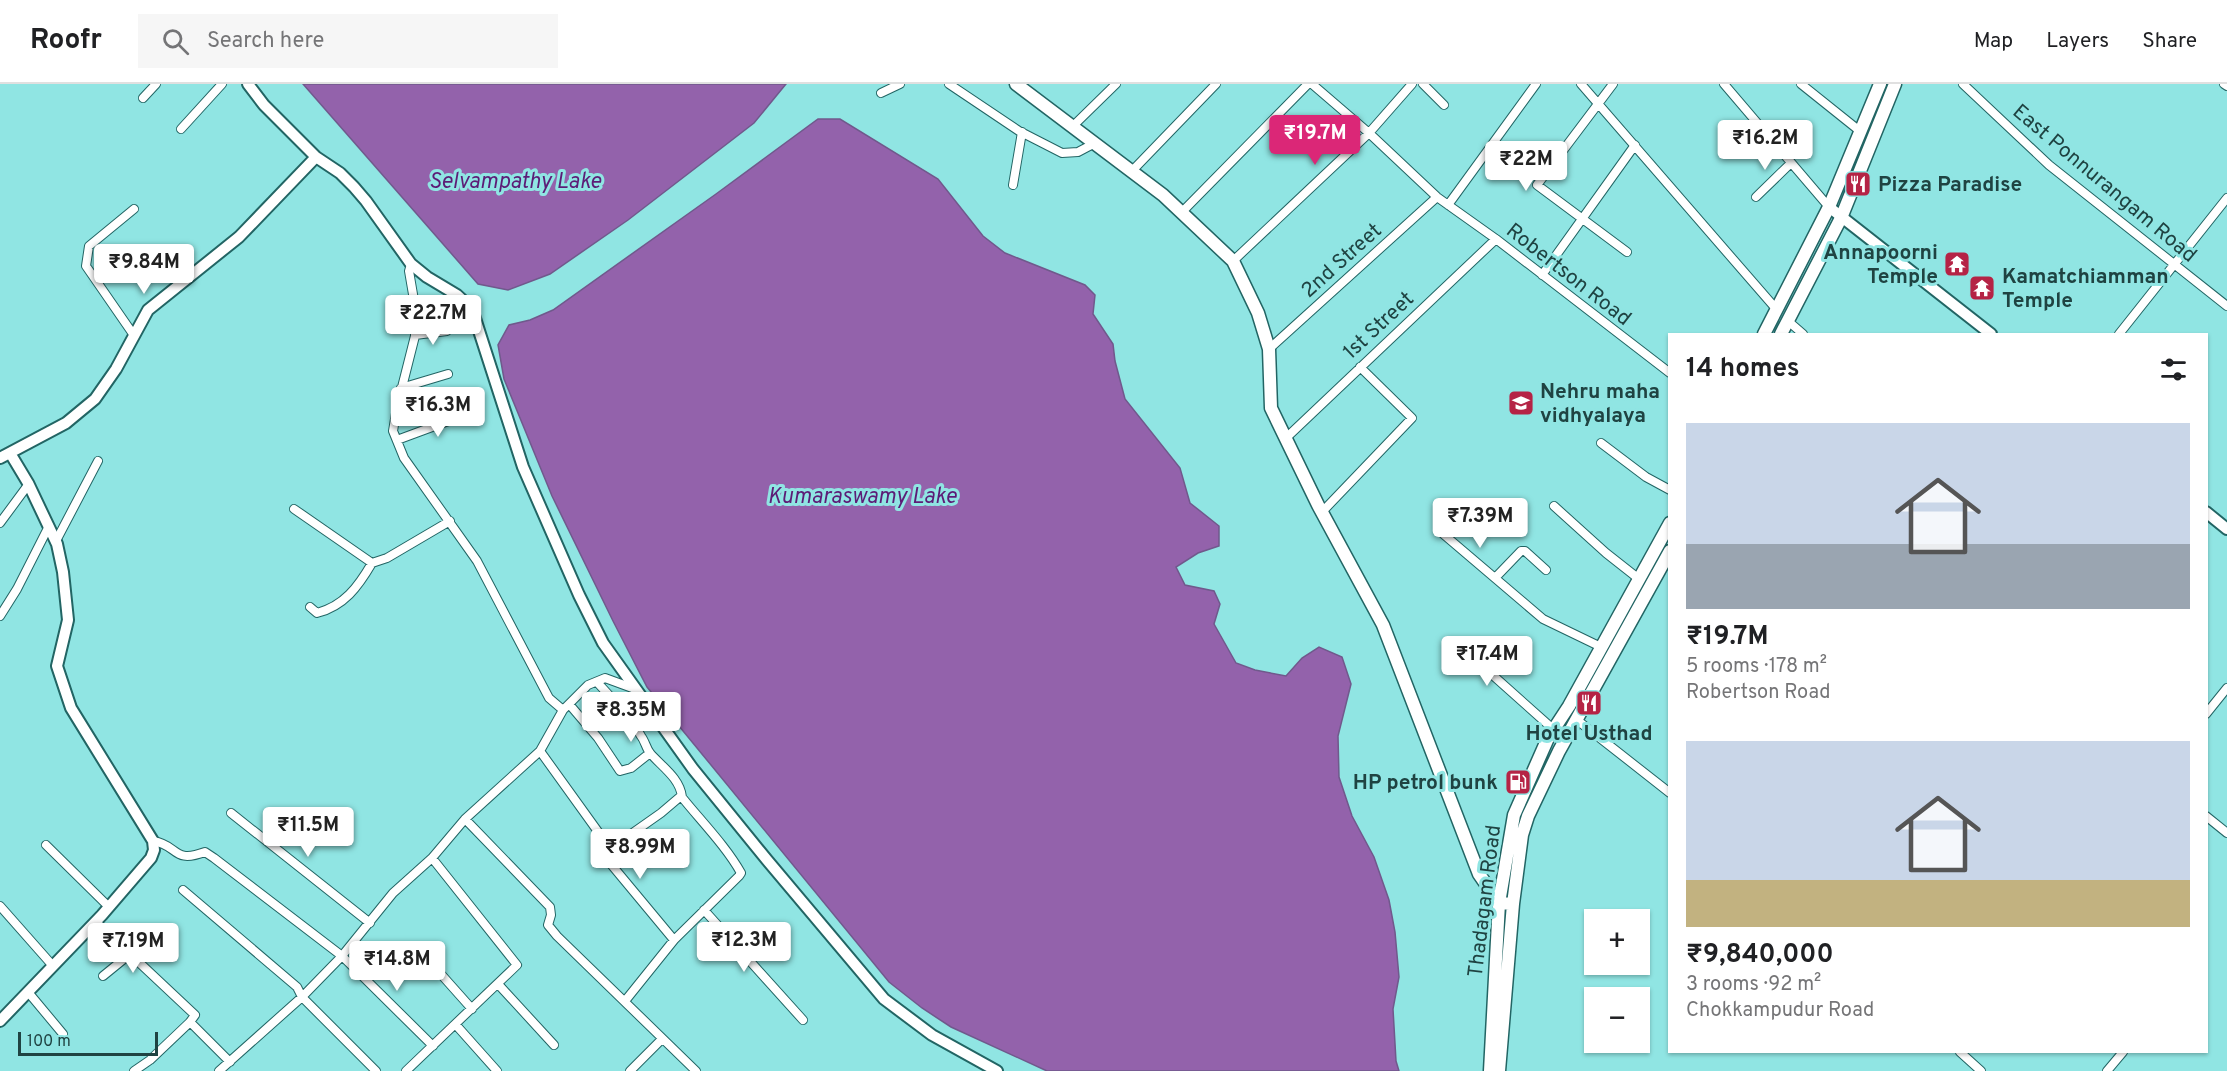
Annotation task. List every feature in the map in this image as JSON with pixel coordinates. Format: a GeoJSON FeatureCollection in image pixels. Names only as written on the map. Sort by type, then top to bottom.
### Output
{"type":"FeatureCollection","features":[{"type":"Feature","properties":{"kind":"main road"},"geometry":{"type":"LineString","coordinates":[[1016,84],[1163,195],[1233,261],[1258,313],[1269,349],[1271,408],[1322,512],[1383,625],[1479,874],[1499,903],[1513,904]]}},
{"type":"Feature","properties":{"kind":"main road"},"geometry":{"type":"LineString","coordinates":[[1765,333],[1829,207],[1880,84]]}},
{"type":"Feature","properties":{"kind":"main road"},"geometry":{"type":"LineString","coordinates":[[1782,333],[1841,218],[1895,84]]}},
{"type":"Feature","properties":{"kind":"main road","name":"Thadagam Road"},"geometry":{"type":"LineString","coordinates":[[1490,1071],[1499,903],[1514,815],[1532,770],[1553,729],[1668,527]]}},
{"type":"Feature","properties":{"kind":"main road","name":"Thadagam Road"},"geometry":{"type":"LineString","coordinates":[[1499,1071],[1518,857],[1528,816],[1551,767],[1668,555]]}},
{"type":"Feature","properties":{"kind":"street"},"geometry":{"type":"LineString","coordinates":[[143,98],[156,84]]}},
{"type":"Feature","properties":{"kind":"street"},"geometry":{"type":"LineString","coordinates":[[181,129],[222,84]]}},
{"type":"Feature","properties":{"kind":"street"},"geometry":{"type":"LineString","coordinates":[[248,84],[264,105],[316,157],[340,173],[354,187],[411,264],[427,277],[457,295],[471,309],[523,467],[579,595],[603,643],[693,769],[884,999],[932,1035],[997,1071]]}},
{"type":"Feature","properties":{"kind":"street"},"geometry":{"type":"LineString","coordinates":[[881,93],[900,84]]}},
{"type":"Feature","properties":{"kind":"street"},"geometry":{"type":"LineString","coordinates":[[950,84],[1022,132],[1062,153],[1078,152],[1095,143]]}},
{"type":"Feature","properties":{"kind":"street"},"geometry":{"type":"LineString","coordinates":[[1073,126],[1116,84]]}},
{"type":"Feature","properties":{"kind":"street"},"geometry":{"type":"LineString","coordinates":[[1132,171],[1216,84]]}},
{"type":"Feature","properties":{"kind":"street"},"geometry":{"type":"LineString","coordinates":[[1182,212],[1310,84]]}},
{"type":"Feature","properties":{"kind":"street","name":"Robertson Road"},"geometry":{"type":"LineString","coordinates":[[1310,84],[1369,133],[1437,197],[1496,239],[1668,371]]}},
{"type":"Feature","properties":{"kind":"street"},"geometry":{"type":"LineString","coordinates":[[1233,261],[1369,133],[1412,84]]}},
{"type":"Feature","properties":{"kind":"street"},"geometry":{"type":"LineString","coordinates":[[1423,84],[1444,105]]}},
{"type":"Feature","properties":{"kind":"street"},"geometry":{"type":"LineString","coordinates":[[1448,205],[1536,84]]}},
{"type":"Feature","properties":{"kind":"street"},"geometry":{"type":"LineString","coordinates":[[1581,84],[1777,310]]}},
{"type":"Feature","properties":{"kind":"street"},"geometry":{"type":"LineString","coordinates":[[1613,84],[1537,185],[1627,252]]}},
{"type":"Feature","properties":{"kind":"street"},"geometry":{"type":"LineString","coordinates":[[1801,84],[1861,132]]}},
{"type":"Feature","properties":{"kind":"street","name":"East Ponnurangam Road"},"geometry":{"type":"LineString","coordinates":[[1963,84],[2049,165],[2227,306]]}},
{"type":"Feature","properties":{"kind":"street"},"geometry":{"type":"LineString","coordinates":[[1728,86],[1829,207],[1990,333]]}},
{"type":"Feature","properties":{"kind":"street"},"geometry":{"type":"LineString","coordinates":[[1013,185],[1022,132]]}},
{"type":"Feature","properties":{"kind":"street"},"geometry":{"type":"LineString","coordinates":[[1542,275],[1635,145]]}},
{"type":"Feature","properties":{"kind":"street"},"geometry":{"type":"LineString","coordinates":[[0,1021],[96,922],[151,858],[154,850],[153,841],[71,708],[57,666],[68,620],[63,572],[56,541],[28,485],[5,455],[66,423],[95,399],[116,369],[148,310],[240,237],[316,157]]}},
{"type":"Feature","properties":{"kind":"street"},"geometry":{"type":"LineString","coordinates":[[1756,197],[1791,163]]}},
{"type":"Feature","properties":{"kind":"street","name":"2nd Street"},"geometry":{"type":"LineString","coordinates":[[1269,349],[1437,197]]}},
{"type":"Feature","properties":{"kind":"street"},"geometry":{"type":"LineString","coordinates":[[2120,333],[2227,198]]}},
{"type":"Feature","properties":{"kind":"street"},"geometry":{"type":"LineString","coordinates":[[134,209],[89,246],[86,266],[134,334]]}},
{"type":"Feature","properties":{"kind":"street","name":"1st Street"},"geometry":{"type":"LineString","coordinates":[[1286,438],[1496,239]]}},
{"type":"Feature","properties":{"kind":"street"},"geometry":{"type":"LineString","coordinates":[[411,264],[409,271],[415,306],[415,335],[401,388],[393,431],[404,458],[477,561],[549,698],[566,707],[598,738],[620,771],[631,768],[650,753]]}},
{"type":"Feature","properties":{"kind":"street"},"geometry":{"type":"LineString","coordinates":[[1788,321],[1802,333]]}},
{"type":"Feature","properties":{"kind":"street"},"geometry":{"type":"LineString","coordinates":[[415,335],[447,331]]}},
{"type":"Feature","properties":{"kind":"street"},"geometry":{"type":"LineString","coordinates":[[1322,512],[1412,418],[1360,367]]}},
{"type":"Feature","properties":{"kind":"street"},"geometry":{"type":"LineString","coordinates":[[401,388],[448,374]]}},
{"type":"Feature","properties":{"kind":"street"},"geometry":{"type":"LineString","coordinates":[[397,440],[470,413]]}},
{"type":"Feature","properties":{"kind":"street"},"geometry":{"type":"LineString","coordinates":[[1601,443],[1646,477],[1668,489]]}},
{"type":"Feature","properties":{"kind":"street"},"geometry":{"type":"LineString","coordinates":[[56,541],[98,461]]}},
{"type":"Feature","properties":{"kind":"street"},"geometry":{"type":"LineString","coordinates":[[0,523],[28,485]]}},
{"type":"Feature","properties":{"kind":"street"},"geometry":{"type":"LineString","coordinates":[[1467,506],[1440,530],[1543,619],[1601,647]]}},
{"type":"Feature","properties":{"kind":"street"},"geometry":{"type":"LineString","coordinates":[[1554,506],[1605,553],[1639,579]]}},
{"type":"Feature","properties":{"kind":"street"},"geometry":{"type":"LineString","coordinates":[[294,509],[372,563]]}},
{"type":"Feature","properties":{"kind":"street"},"geometry":{"type":"LineString","coordinates":[[2208,515],[2227,529]]}},
{"type":"Feature","properties":{"kind":"street"},"geometry":{"type":"LineString","coordinates":[[310,607],[317,613],[334,609],[360,584],[372,563],[387,558],[450,521]]}},
{"type":"Feature","properties":{"kind":"street"},"geometry":{"type":"LineString","coordinates":[[0,616],[17,589],[49,526]]}},
{"type":"Feature","properties":{"kind":"street"},"geometry":{"type":"LineString","coordinates":[[1495,578],[1521,550],[1546,570]]}},
{"type":"Feature","properties":{"kind":"street"},"geometry":{"type":"LineString","coordinates":[[1478,662],[1553,729]]}},
{"type":"Feature","properties":{"kind":"street"},"geometry":{"type":"LineString","coordinates":[[219,1071],[302,998],[342,956],[393,893],[432,858],[465,819],[540,751],[566,707],[588,685],[605,678],[636,689]]}},
{"type":"Feature","properties":{"kind":"street"},"geometry":{"type":"LineString","coordinates":[[597,682],[641,735],[650,753],[675,780],[681,789],[682,797],[716,841],[732,856],[741,873],[674,940],[625,1001]]}},
{"type":"Feature","properties":{"kind":"street"},"geometry":{"type":"LineString","coordinates":[[2208,712],[2227,688]]}},
{"type":"Feature","properties":{"kind":"street"},"geometry":{"type":"LineString","coordinates":[[1577,720],[1668,789]]}},
{"type":"Feature","properties":{"kind":"street"},"geometry":{"type":"LineString","coordinates":[[540,751],[604,840],[610,863],[674,940]]}},
{"type":"Feature","properties":{"kind":"street"},"geometry":{"type":"LineString","coordinates":[[607,850],[682,797]]}},
{"type":"Feature","properties":{"kind":"street"},"geometry":{"type":"LineString","coordinates":[[231,813],[370,922]]}},
{"type":"Feature","properties":{"kind":"street"},"geometry":{"type":"LineString","coordinates":[[2208,818],[2227,833]]}},
{"type":"Feature","properties":{"kind":"street"},"geometry":{"type":"LineString","coordinates":[[465,819],[550,907],[551,915],[548,925],[557,936],[696,1071]]}},
{"type":"Feature","properties":{"kind":"street"},"geometry":{"type":"LineString","coordinates":[[153,841],[163,842],[177,854],[191,857],[205,852],[342,956],[434,1046]]}},
{"type":"Feature","properties":{"kind":"street"},"geometry":{"type":"LineString","coordinates":[[46,845],[109,907]]}},
{"type":"Feature","properties":{"kind":"street"},"geometry":{"type":"LineString","coordinates":[[409,1070],[517,965],[432,858]]}},
{"type":"Feature","properties":{"kind":"street"},"geometry":{"type":"LineString","coordinates":[[183,890],[297,987],[302,998],[376,1071]]}},
{"type":"Feature","properties":{"kind":"street"},"geometry":{"type":"LineString","coordinates":[[0,906],[53,966]]}},
{"type":"Feature","properties":{"kind":"street"},"geometry":{"type":"LineString","coordinates":[[704,910],[803,1020]]}},
{"type":"Feature","properties":{"kind":"street"},"geometry":{"type":"LineString","coordinates":[[96,922],[195,1016],[150,1060],[134,1071]]}},
{"type":"Feature","properties":{"kind":"street"},"geometry":{"type":"LineString","coordinates":[[103,976],[130,954]]}},
{"type":"Feature","properties":{"kind":"street"},"geometry":{"type":"LineString","coordinates":[[423,954],[472,1010]]}},
{"type":"Feature","properties":{"kind":"street"},"geometry":{"type":"LineString","coordinates":[[498,984],[554,1045]]}},
{"type":"Feature","properties":{"kind":"street"},"geometry":{"type":"LineString","coordinates":[[28,992],[63,1034]]}},
{"type":"Feature","properties":{"kind":"street"},"geometry":{"type":"LineString","coordinates":[[190,1022],[230,1062]]}},
{"type":"Feature","properties":{"kind":"street"},"geometry":{"type":"LineString","coordinates":[[456,1025],[497,1071]]}},
{"type":"Feature","properties":{"kind":"street"},"geometry":{"type":"LineString","coordinates":[[630,1071],[662,1039]]}},
{"type":"Feature","properties":{"kind":"street"},"geometry":{"type":"LineString","coordinates":[[1961,1053],[1981,1071]]}},
{"type":"Feature","properties":{"kind":"street"},"geometry":{"type":"LineString","coordinates":[[2107,1071],[2121,1053]]}},
{"type":"Feature","properties":{"kind":"water","name":"Selvampathy Lake"},"geometry":{"type":"Polygon","coordinates":[[[303,84],[786,84],[754,123],[628,220],[550,274],[508,290],[478,284],[303,84]]]}},
{"type":"Feature","properties":{"kind":"water","name":"Kumaraswamy Lake"},"geometry":{"type":"Polygon","coordinates":[[[818,119],[840,119],[938,179],[983,236],[1005,253],[1085,285],[1095,295],[1093,314],[1113,344],[1125,399],[1180,468],[1190,503],[1219,526],[1219,546],[1198,553],[1176,567],[1185,585],[1214,591],[1220,604],[1214,624],[1236,663],[1255,670],[1286,676],[1302,658],[1319,647],[1342,657],[1351,684],[1338,736],[1339,777],[1352,816],[1374,857],[1389,900],[1395,932],[1399,977],[1393,1009],[1396,1061],[1399,1071],[1047,1071],[951,1027],[889,982],[647,687],[552,496],[504,379],[498,345],[509,325],[530,320],[553,310],[818,119]]]}},
{"type":"Feature","properties":{"kind":"place","name":"Pizza Paradise"},"geometry":{"type":"Point","coordinates":[1858,184]}},
{"type":"Feature","properties":{"kind":"place","name":"Annapoorni Temple"},"geometry":{"type":"Point","coordinates":[1957,264]}},
{"type":"Feature","properties":{"kind":"place","name":"Kamatchiamman Temple"},"geometry":{"type":"Point","coordinates":[1982,288]}},
{"type":"Feature","properties":{"kind":"place","name":"Nehru maha vidhyalaya"},"geometry":{"type":"Point","coordinates":[1521,403]}},
{"type":"Feature","properties":{"kind":"place","name":"Hotel Usthad"},"geometry":{"type":"Point","coordinates":[1589,703]}},
{"type":"Feature","properties":{"kind":"place","name":"HP petrol bunk"},"geometry":{"type":"Point","coordinates":[1518,782]}}]}
